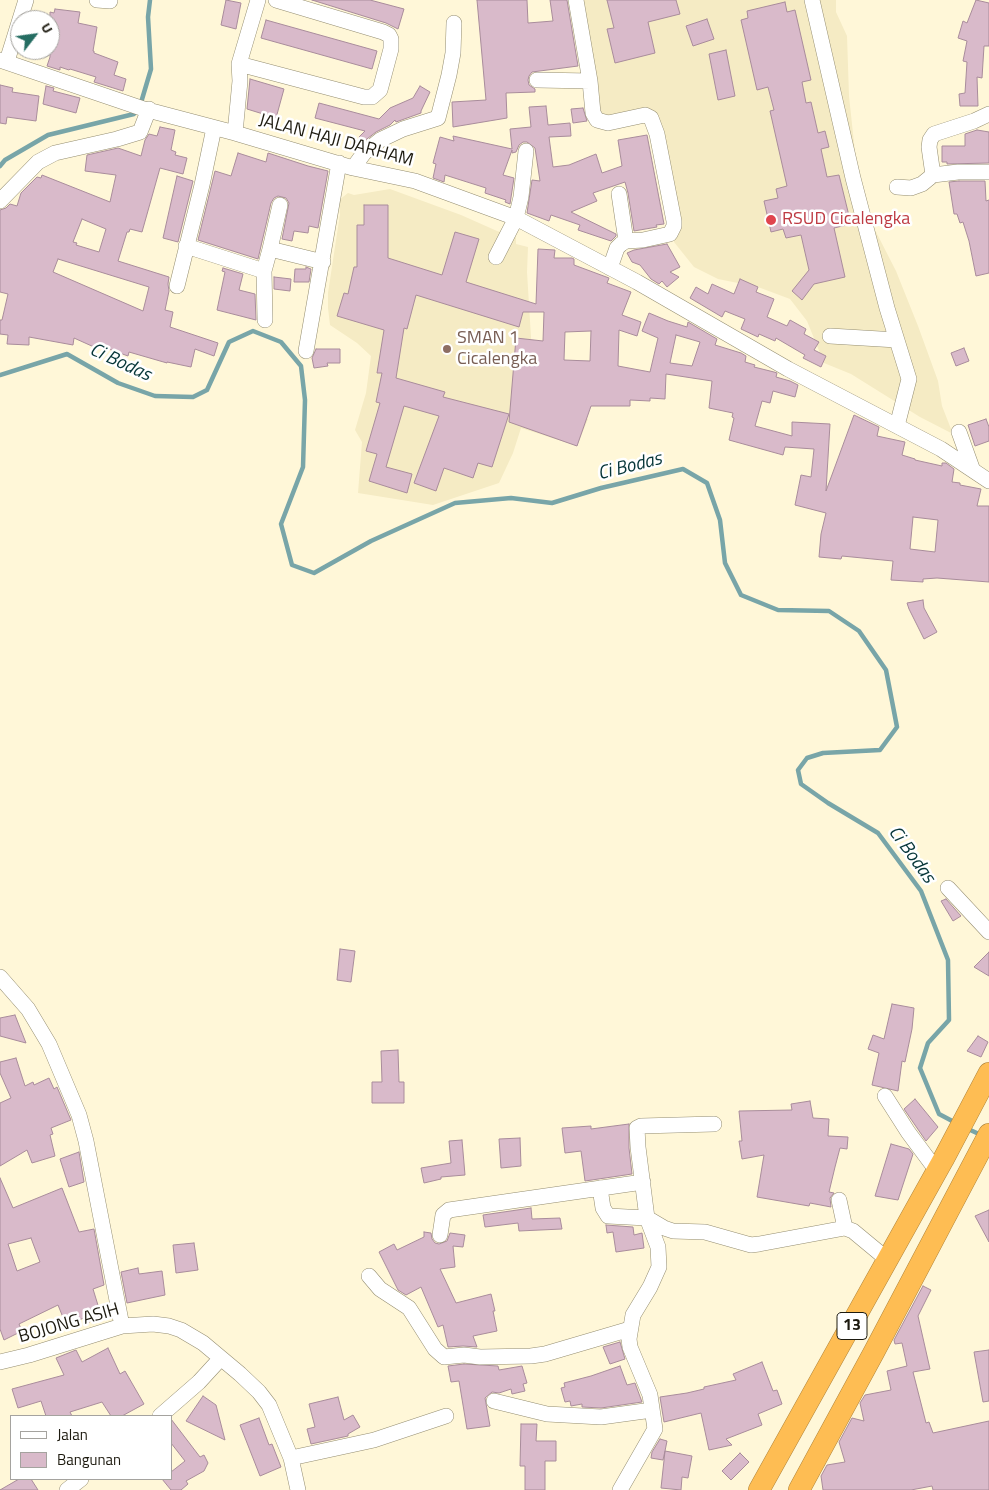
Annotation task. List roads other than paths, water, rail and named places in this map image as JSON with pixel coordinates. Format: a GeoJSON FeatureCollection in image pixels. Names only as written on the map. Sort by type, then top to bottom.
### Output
{"type":"FeatureCollection","features":[{"type":"Feature","properties":{"kind":"highway","name":"13"},"geometry":{"type":"LineString","coordinates":[[760,1490],[940,1166],[989,1073]]}},
{"type":"Feature","properties":{"kind":"highway","name":"13"},"geometry":{"type":"LineString","coordinates":[[799,1490],[989,1134]]}},
{"type":"Feature","properties":{"kind":"street"},"geometry":{"type":"LineString","coordinates":[[4,60],[26,0]]}},
{"type":"Feature","properties":{"kind":"street"},"geometry":{"type":"LineString","coordinates":[[97,0],[110,1]]}},
{"type":"Feature","properties":{"kind":"street"},"geometry":{"type":"LineString","coordinates":[[235,133],[240,81],[239,64],[258,0]]}},
{"type":"Feature","properties":{"kind":"street"},"geometry":{"type":"LineString","coordinates":[[239,64],[364,97],[372,97],[380,90],[391,49],[389,35],[276,0]]}},
{"type":"Feature","properties":{"kind":"street"},"geometry":{"type":"LineString","coordinates":[[576,0],[590,81],[593,113],[597,120],[608,123],[646,115],[654,122],[658,134],[674,226],[670,234],[643,240],[626,241],[617,248],[610,268]]}},
{"type":"Feature","properties":{"kind":"street"},"geometry":{"type":"LineString","coordinates":[[812,0],[853,178],[909,379],[898,426]]}},
{"type":"Feature","properties":{"kind":"street"},"geometry":{"type":"LineString","coordinates":[[306,350],[323,262],[346,165],[380,140],[402,129],[438,118],[453,52],[454,23]]}},
{"type":"Feature","properties":{"kind":"street","name":"JALAN HAJI DARHAM"},"geometry":{"type":"LineString","coordinates":[[4,60],[146,109],[346,165],[415,181],[516,218],[610,268],[788,369],[941,449],[989,481]]}},
{"type":"Feature","properties":{"kind":"street"},"geometry":{"type":"LineString","coordinates":[[537,80],[590,81]]}},
{"type":"Feature","properties":{"kind":"street"},"geometry":{"type":"LineString","coordinates":[[0,201],[38,162],[55,153],[140,132],[146,109]]}},
{"type":"Feature","properties":{"kind":"street"},"geometry":{"type":"LineString","coordinates":[[934,175],[929,148],[930,140],[934,134],[989,114]]}},
{"type":"Feature","properties":{"kind":"street"},"geometry":{"type":"LineString","coordinates":[[177,286],[214,128]]}},
{"type":"Feature","properties":{"kind":"street"},"geometry":{"type":"LineString","coordinates":[[496,258],[516,218],[522,196],[526,151]]}},
{"type":"Feature","properties":{"kind":"street"},"geometry":{"type":"LineString","coordinates":[[897,187],[911,188],[922,184],[934,175],[958,172],[989,172]]}},
{"type":"Feature","properties":{"kind":"street"},"geometry":{"type":"LineString","coordinates":[[619,194],[626,241]]}},
{"type":"Feature","properties":{"kind":"street"},"geometry":{"type":"LineString","coordinates":[[265,320],[264,271],[280,205]]}},
{"type":"Feature","properties":{"kind":"street"},"geometry":{"type":"LineString","coordinates":[[186,246],[264,271]]}},
{"type":"Feature","properties":{"kind":"street"},"geometry":{"type":"LineString","coordinates":[[270,249],[323,262]]}},
{"type":"Feature","properties":{"kind":"street"},"geometry":{"type":"LineString","coordinates":[[830,336],[898,340]]}},
{"type":"Feature","properties":{"kind":"street"},"geometry":{"type":"LineString","coordinates":[[960,432],[972,468]]}},
{"type":"Feature","properties":{"kind":"street"},"geometry":{"type":"LineString","coordinates":[[948,888],[989,932]]}},
{"type":"Feature","properties":{"kind":"street"},"geometry":{"type":"LineString","coordinates":[[0,977],[28,1009],[66,1082],[79,1115],[88,1149],[122,1326]]}},
{"type":"Feature","properties":{"kind":"street"},"geometry":{"type":"LineString","coordinates":[[885,1096],[908,1132],[940,1166]]}},
{"type":"Feature","properties":{"kind":"street"},"geometry":{"type":"LineString","coordinates":[[620,1490],[655,1429],[650,1395],[630,1348],[630,1329],[633,1315],[650,1287],[659,1267],[658,1247],[647,1218],[637,1131],[639,1126],[714,1124]]}},
{"type":"Feature","properties":{"kind":"street"},"geometry":{"type":"LineString","coordinates":[[440,1235],[443,1215],[449,1210],[643,1182]]}},
{"type":"Feature","properties":{"kind":"street"},"geometry":{"type":"LineString","coordinates":[[600,1188],[606,1216],[647,1218],[673,1231],[705,1232],[751,1245],[845,1228],[853,1231],[888,1260]]}},
{"type":"Feature","properties":{"kind":"street"},"geometry":{"type":"LineString","coordinates":[[839,1200],[845,1228]]}},
{"type":"Feature","properties":{"kind":"street"},"geometry":{"type":"LineString","coordinates":[[370,1276],[380,1289],[409,1308],[434,1349],[444,1357],[464,1355],[480,1357],[531,1356],[545,1354],[630,1329]]}},
{"type":"Feature","properties":{"kind":"street","name":"BOJONG ASIH"},"geometry":{"type":"LineString","coordinates":[[0,1362],[122,1326],[153,1324],[181,1330],[203,1343],[259,1392],[269,1405],[291,1458],[298,1490]]}},
{"type":"Feature","properties":{"kind":"street"},"geometry":{"type":"LineString","coordinates":[[161,1415],[199,1382],[220,1358]]}},
{"type":"Feature","properties":{"kind":"street"},"geometry":{"type":"LineString","coordinates":[[494,1401],[547,1414],[601,1417],[652,1410]]}},
{"type":"Feature","properties":{"kind":"street"},"geometry":{"type":"LineString","coordinates":[[291,1458],[374,1440],[446,1416]]}},
{"type":"Feature","properties":{"kind":"street"},"geometry":{"type":"LineString","coordinates":[[67,1490],[80,1480]]}},
{"type":"Feature","properties":{"kind":"waterway","name":"Ci Bodas"},"geometry":{"type":"LineString","coordinates":[[0,166],[5,160],[48,135],[134,114],[140,106],[151,69],[148,17],[150,0]]}},
{"type":"Feature","properties":{"kind":"waterway","name":"Ci Bodas"},"geometry":{"type":"LineString","coordinates":[[0,375],[67,354],[118,383],[155,396],[193,397],[207,390],[229,342],[253,331],[281,342],[301,366],[305,400],[303,467],[281,524],[292,565],[314,573],[371,541],[455,503],[511,498],[552,503],[601,488],[683,469],[707,483],[720,520],[725,563],[741,595],[778,610],[829,611],[859,631],[886,670],[897,727],[880,750],[823,753],[807,758],[798,770],[801,784],[828,803],[878,833],[921,891],[948,960],[949,1020],[928,1043],[920,1068],[939,1114],[956,1123]]}},
{"type":"Feature","properties":{"kind":"waterway","name":"Ci Bodas"},"geometry":{"type":"LineString","coordinates":[[966,1128],[981,1135]]}},
{"type":"Feature","properties":{"kind":"place","name":"RSUD Cicalengka"},"geometry":{"type":"Point","coordinates":[771,220]}},
{"type":"Feature","properties":{"kind":"place","name":"SMAN 1 Cicalengka"},"geometry":{"type":"Point","coordinates":[447,349]}}]}
